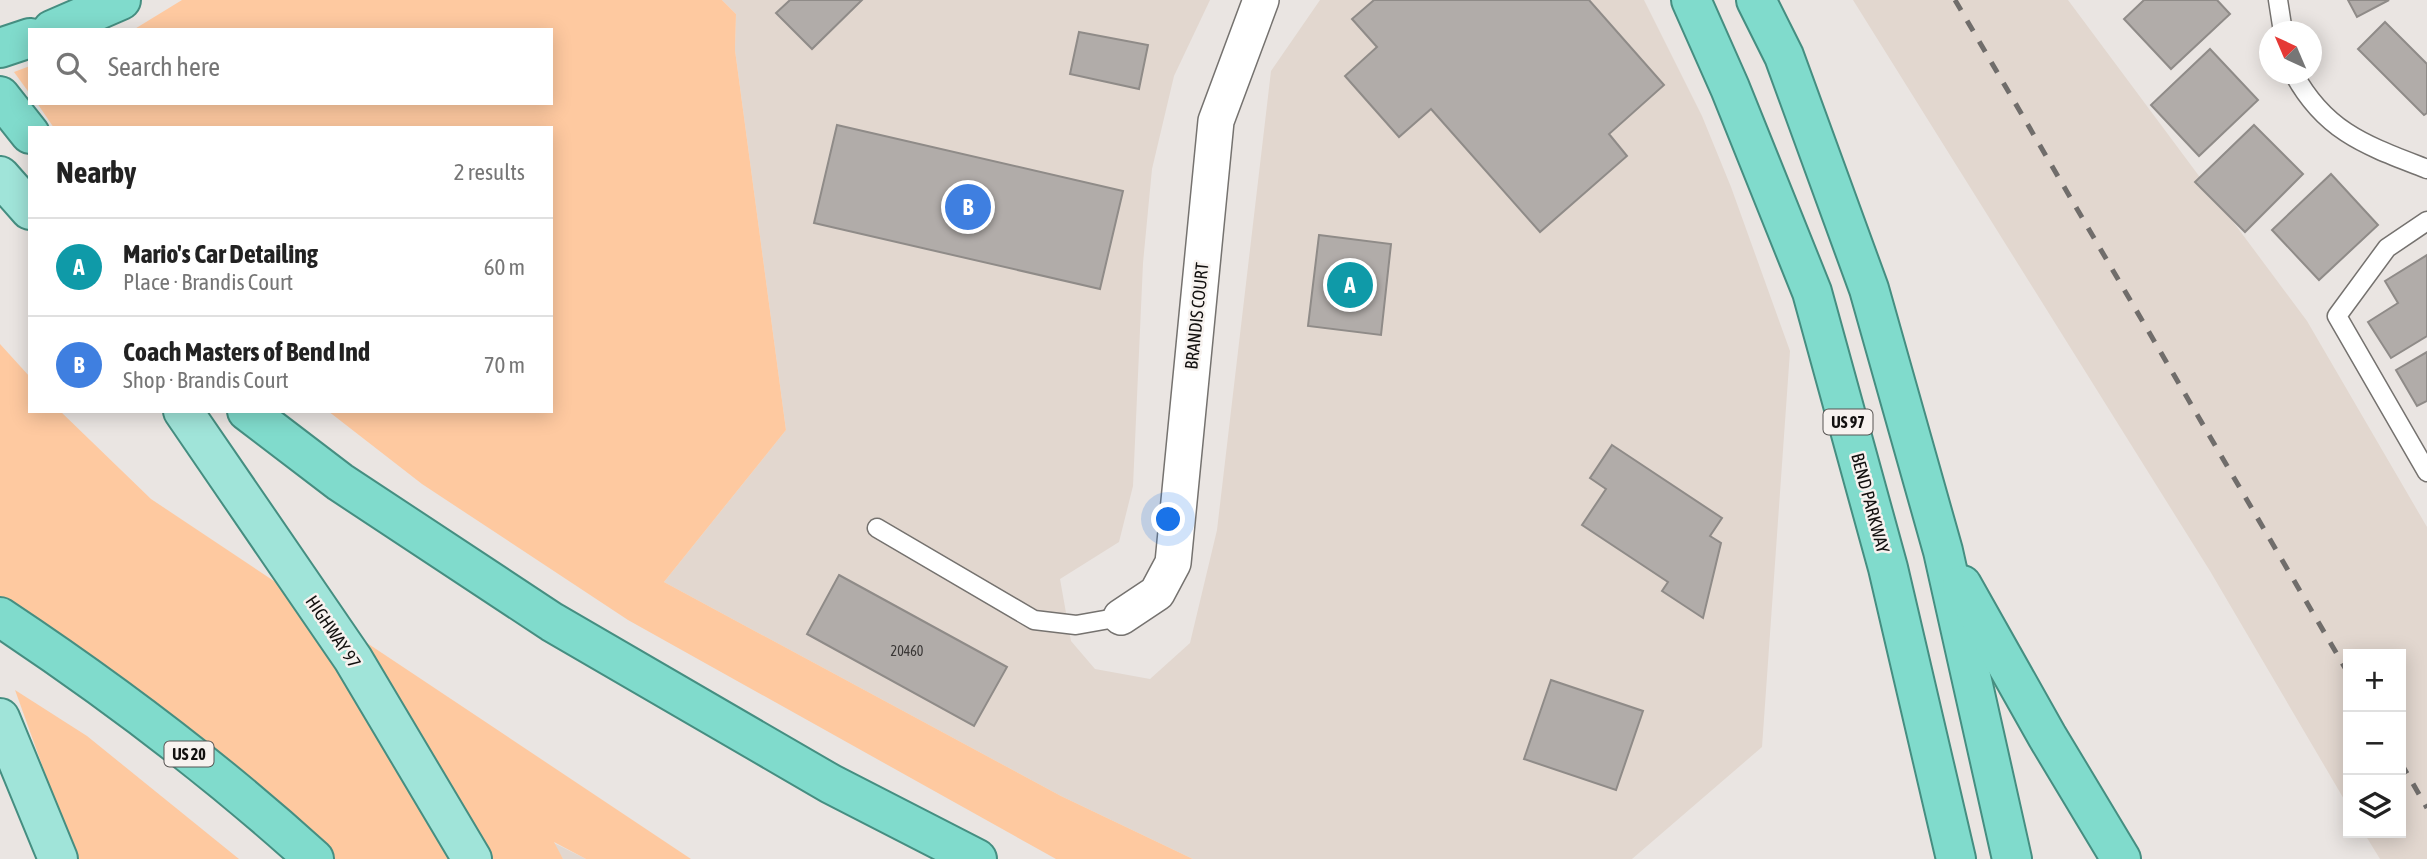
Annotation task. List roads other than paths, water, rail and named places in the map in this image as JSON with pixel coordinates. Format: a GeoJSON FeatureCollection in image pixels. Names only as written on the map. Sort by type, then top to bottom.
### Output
{"type":"FeatureCollection","features":[{"type":"Feature","properties":{"kind":"highway"},"geometry":{"type":"LineString","coordinates":[[57,28],[121,0]]}},
{"type":"Feature","properties":{"kind":"highway","name":"BEND PARKWAY"},"geometry":{"type":"LineString","coordinates":[[1691,0],[1730,88],[1812,292],[1888,568],[1956,859]]}},
{"type":"Feature","properties":{"kind":"highway"},"geometry":{"type":"LineString","coordinates":[[1756,0],[1784,56],[1869,289],[1943,551],[2012,859]]}},
{"type":"Feature","properties":{"kind":"highway"},"geometry":{"type":"LineString","coordinates":[[0,48],[28,39]]}},
{"type":"Feature","properties":{"kind":"highway"},"geometry":{"type":"LineString","coordinates":[[0,96],[28,131]]}},
{"type":"Feature","properties":{"kind":"highway"},"geometry":{"type":"LineString","coordinates":[[250,413],[340,482],[552,622],[831,784],[977,859]]}},
{"type":"Feature","properties":{"kind":"highway"},"geometry":{"type":"LineString","coordinates":[[274,413],[340,482]]}},
{"type":"Feature","properties":{"kind":"highway"},"geometry":{"type":"LineString","coordinates":[[1943,551],[2047,736],[2121,859]]}},
{"type":"Feature","properties":{"kind":"highway","name":"US 20"},"geometry":{"type":"LineString","coordinates":[[0,617],[59,656],[170,738],[278,826],[314,859]]}},
{"type":"Feature","properties":{"kind":"main road"},"geometry":{"type":"LineString","coordinates":[[0,176],[28,208]]}},
{"type":"Feature","properties":{"kind":"main road","name":"HIGHWAY 97"},"geometry":{"type":"LineString","coordinates":[[184,413],[353,659],[472,859]]}},
{"type":"Feature","properties":{"kind":"main road"},"geometry":{"type":"LineString","coordinates":[[0,718],[58,859]]}},
{"type":"Feature","properties":{"kind":"street","name":"BRANDIS COURT"},"geometry":{"type":"LineString","coordinates":[[1121,617],[1157,593],[1173,563],[1216,121],[1261,0]]}},
{"type":"Feature","properties":{"kind":"lane"},"geometry":{"type":"LineString","coordinates":[[2278,0],[2281,21]]}},
{"type":"Feature","properties":{"kind":"lane"},"geometry":{"type":"LineString","coordinates":[[2300,84],[2316,108],[2344,133],[2427,169]]}},
{"type":"Feature","properties":{"kind":"lane"},"geometry":{"type":"LineString","coordinates":[[2427,221],[2388,248],[2337,316],[2427,471]]}},
{"type":"Feature","properties":{"kind":"lane"},"geometry":{"type":"LineString","coordinates":[[877,528],[1034,620],[1076,625],[1121,617]]}},
{"type":"Feature","properties":{"kind":"railway"},"geometry":{"type":"LineString","coordinates":[[1955,0],[2343,664]]}},
{"type":"Feature","properties":{"kind":"railway"},"geometry":{"type":"LineString","coordinates":[[2406,772],[2427,808]]}},
{"type":"Feature","properties":{"kind":"place","name":"Coach Masters of Bend Ind"},"geometry":{"type":"Point","coordinates":[968,207]}},
{"type":"Feature","properties":{"kind":"place","name":"Mario's Car Detailing"},"geometry":{"type":"Point","coordinates":[1350,285]}}]}
